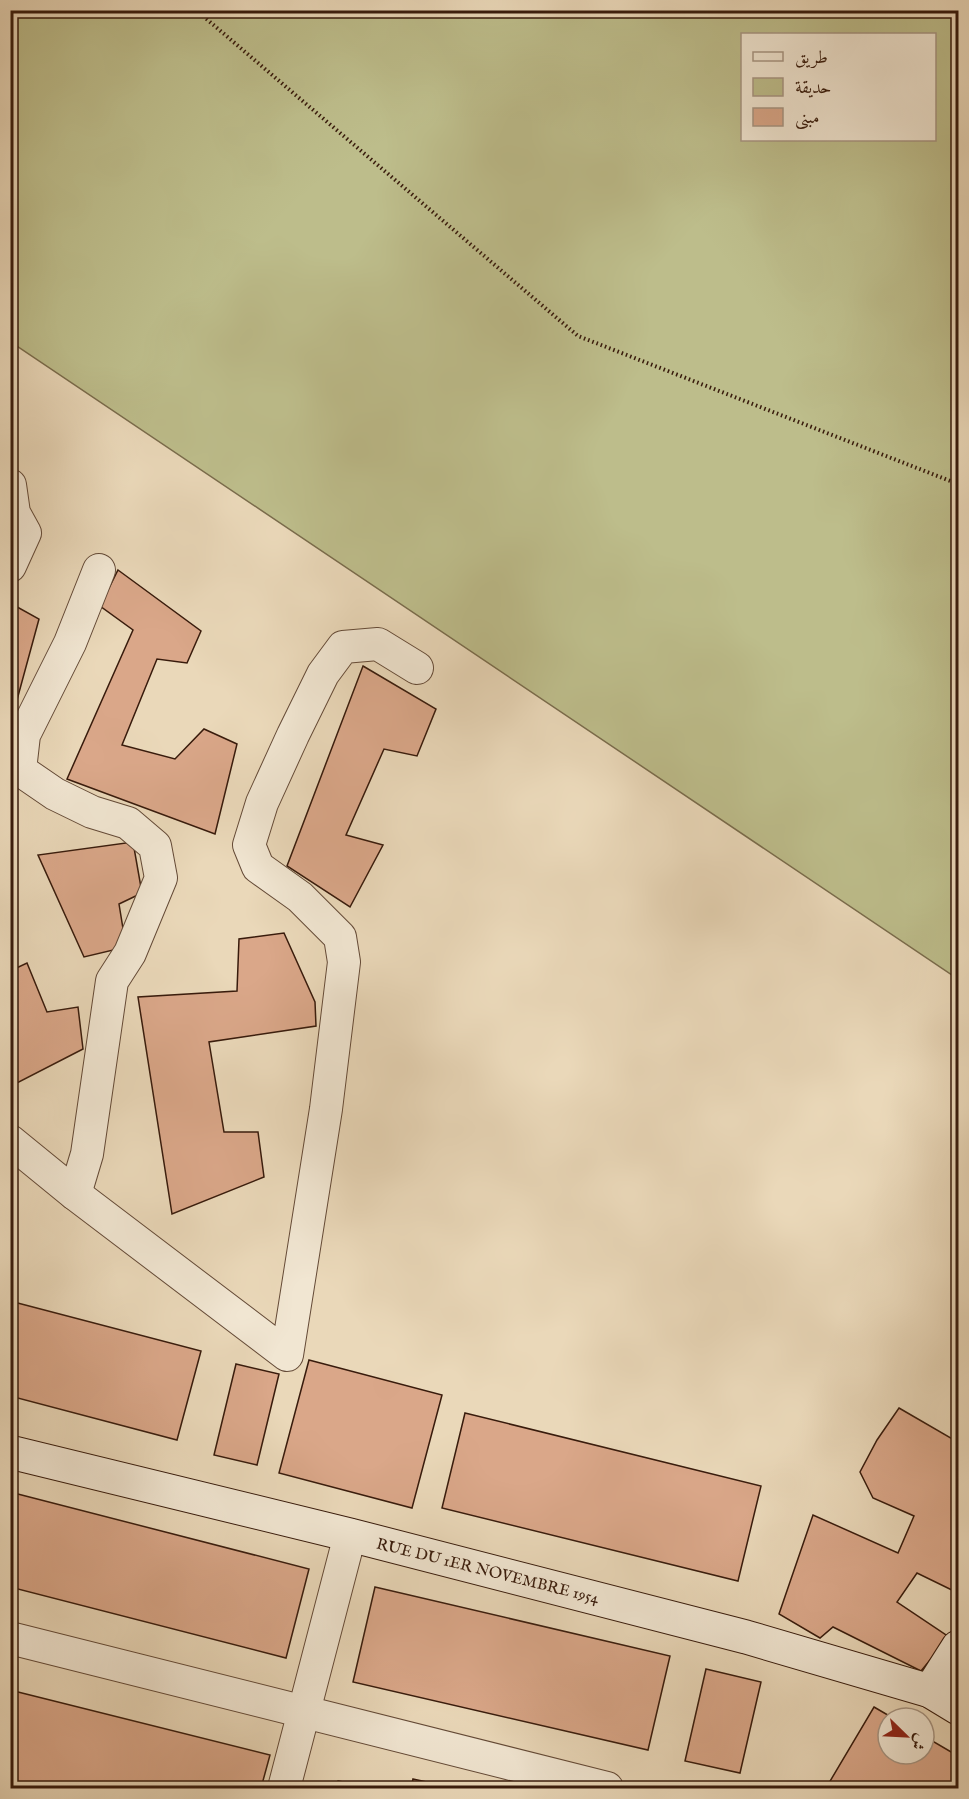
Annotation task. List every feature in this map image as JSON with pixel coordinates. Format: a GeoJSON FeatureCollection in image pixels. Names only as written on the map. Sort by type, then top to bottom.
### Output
{"type":"FeatureCollection","features":[{"type":"Feature","properties":{"kind":"main road","name":"RUE DU 1ER NOVEMBRE 1954"},"geometry":{"type":"LineString","coordinates":[[10,1452],[350,1535],[746,1637],[930,1691],[958,1707]]}},
{"type":"Feature","properties":{"kind":"main road"},"geometry":{"type":"LineString","coordinates":[[930,1691],[958,1647]]}},
{"type":"Feature","properties":{"kind":"street"},"geometry":{"type":"LineString","coordinates":[[10,485],[14,513],[25,534],[10,566]]}},
{"type":"Feature","properties":{"kind":"street"},"geometry":{"type":"LineString","coordinates":[[75,1194],[87,1154],[112,981],[130,953],[161,878],[154,846],[128,823],[92,812],[55,794],[20,770],[24,735],[70,643],[99,570]]}},
{"type":"Feature","properties":{"kind":"street"},"geometry":{"type":"LineString","coordinates":[[10,1141],[75,1194],[287,1355],[319,1154],[344,962],[340,937],[300,897],[258,867],[249,844],[262,803],[293,735],[323,674],[343,647],[378,644],[417,668]]}},
{"type":"Feature","properties":{"kind":"street"},"geometry":{"type":"LineString","coordinates":[[284,1788],[350,1535]]}},
{"type":"Feature","properties":{"kind":"street"},"geometry":{"type":"LineString","coordinates":[[10,1638],[607,1788]]}},
{"type":"Feature","properties":{"kind":"path"},"geometry":{"type":"LineString","coordinates":[[196,10],[578,336],[958,484]]}},
{"type":"Feature","properties":{"kind":"green space"},"geometry":{"type":"Polygon","coordinates":[[[10,11],[958,11],[958,979],[11,342],[10,11]]]}},
{"type":"Feature","properties":{"kind":"building"},"geometry":{"type":"Polygon","coordinates":[[[118,570],[201,631],[187,663],[157,659],[122,745],[175,759],[204,729],[237,744],[215,834],[67,779],[133,630],[100,606],[118,570]]]}},
{"type":"Feature","properties":{"kind":"building"},"geometry":{"type":"Polygon","coordinates":[[[10,603],[39,619],[11,722],[10,722],[10,603]]]}},
{"type":"Feature","properties":{"kind":"building"},"geometry":{"type":"Polygon","coordinates":[[[363,666],[436,709],[417,756],[384,749],[346,835],[383,845],[350,907],[287,866],[363,666]]]}},
{"type":"Feature","properties":{"kind":"building"},"geometry":{"type":"Polygon","coordinates":[[[133,842],[142,893],[119,904],[126,947],[84,957],[38,855],[133,842]]]}},
{"type":"Feature","properties":{"kind":"building"},"geometry":{"type":"Polygon","coordinates":[[[284,933],[315,1002],[316,1026],[209,1042],[224,1132],[258,1132],[264,1177],[172,1214],[138,997],[237,991],[239,939],[284,933]]]}},
{"type":"Feature","properties":{"kind":"building"},"geometry":{"type":"Polygon","coordinates":[[[27,963],[47,1012],[78,1007],[83,1049],[15,1084],[10,1071],[10,971],[27,963]]]}},
{"type":"Feature","properties":{"kind":"building"},"geometry":{"type":"Polygon","coordinates":[[[10,1301],[201,1351],[177,1440],[10,1396],[10,1301]]]}},
{"type":"Feature","properties":{"kind":"building"},"geometry":{"type":"Polygon","coordinates":[[[309,1360],[442,1395],[412,1508],[279,1473],[309,1360]]]}},
{"type":"Feature","properties":{"kind":"building"},"geometry":{"type":"Polygon","coordinates":[[[236,1364],[279,1374],[257,1465],[214,1455],[236,1364]]]}},
{"type":"Feature","properties":{"kind":"building"},"geometry":{"type":"Polygon","coordinates":[[[899,1408],[954,1440],[958,1430],[958,1593],[917,1573],[897,1602],[949,1637],[921,1671],[833,1627],[820,1638],[779,1614],[813,1515],[898,1553],[914,1516],[873,1498],[860,1472],[877,1440],[899,1408]]]}},
{"type":"Feature","properties":{"kind":"building"},"geometry":{"type":"Polygon","coordinates":[[[465,1413],[761,1486],[738,1581],[442,1508],[465,1413]]]}},
{"type":"Feature","properties":{"kind":"building"},"geometry":{"type":"Polygon","coordinates":[[[10,1492],[309,1569],[286,1658],[10,1587],[10,1492]]]}},
{"type":"Feature","properties":{"kind":"building"},"geometry":{"type":"Polygon","coordinates":[[[375,1587],[670,1656],[648,1750],[353,1682],[375,1587]]]}},
{"type":"Feature","properties":{"kind":"building"},"geometry":{"type":"Polygon","coordinates":[[[706,1669],[761,1682],[740,1773],[685,1761],[706,1669]]]}},
{"type":"Feature","properties":{"kind":"building"},"geometry":{"type":"Polygon","coordinates":[[[10,1690],[270,1755],[261,1788],[10,1788],[10,1690]]]}},
{"type":"Feature","properties":{"kind":"building"},"geometry":{"type":"Polygon","coordinates":[[[874,1707],[876,1708],[876,1766],[936,1766],[936,1743],[958,1756],[958,1788],[826,1788],[874,1707]]]}},
{"type":"Feature","properties":{"kind":"building"},"geometry":{"type":"Polygon","coordinates":[[[413,1779],[454,1788],[411,1788],[413,1779]]]}},
{"type":"Feature","properties":{"kind":"building"},"geometry":{"type":"Polygon","coordinates":[[[338,1781],[377,1788],[336,1788],[338,1781]]]}}]}
